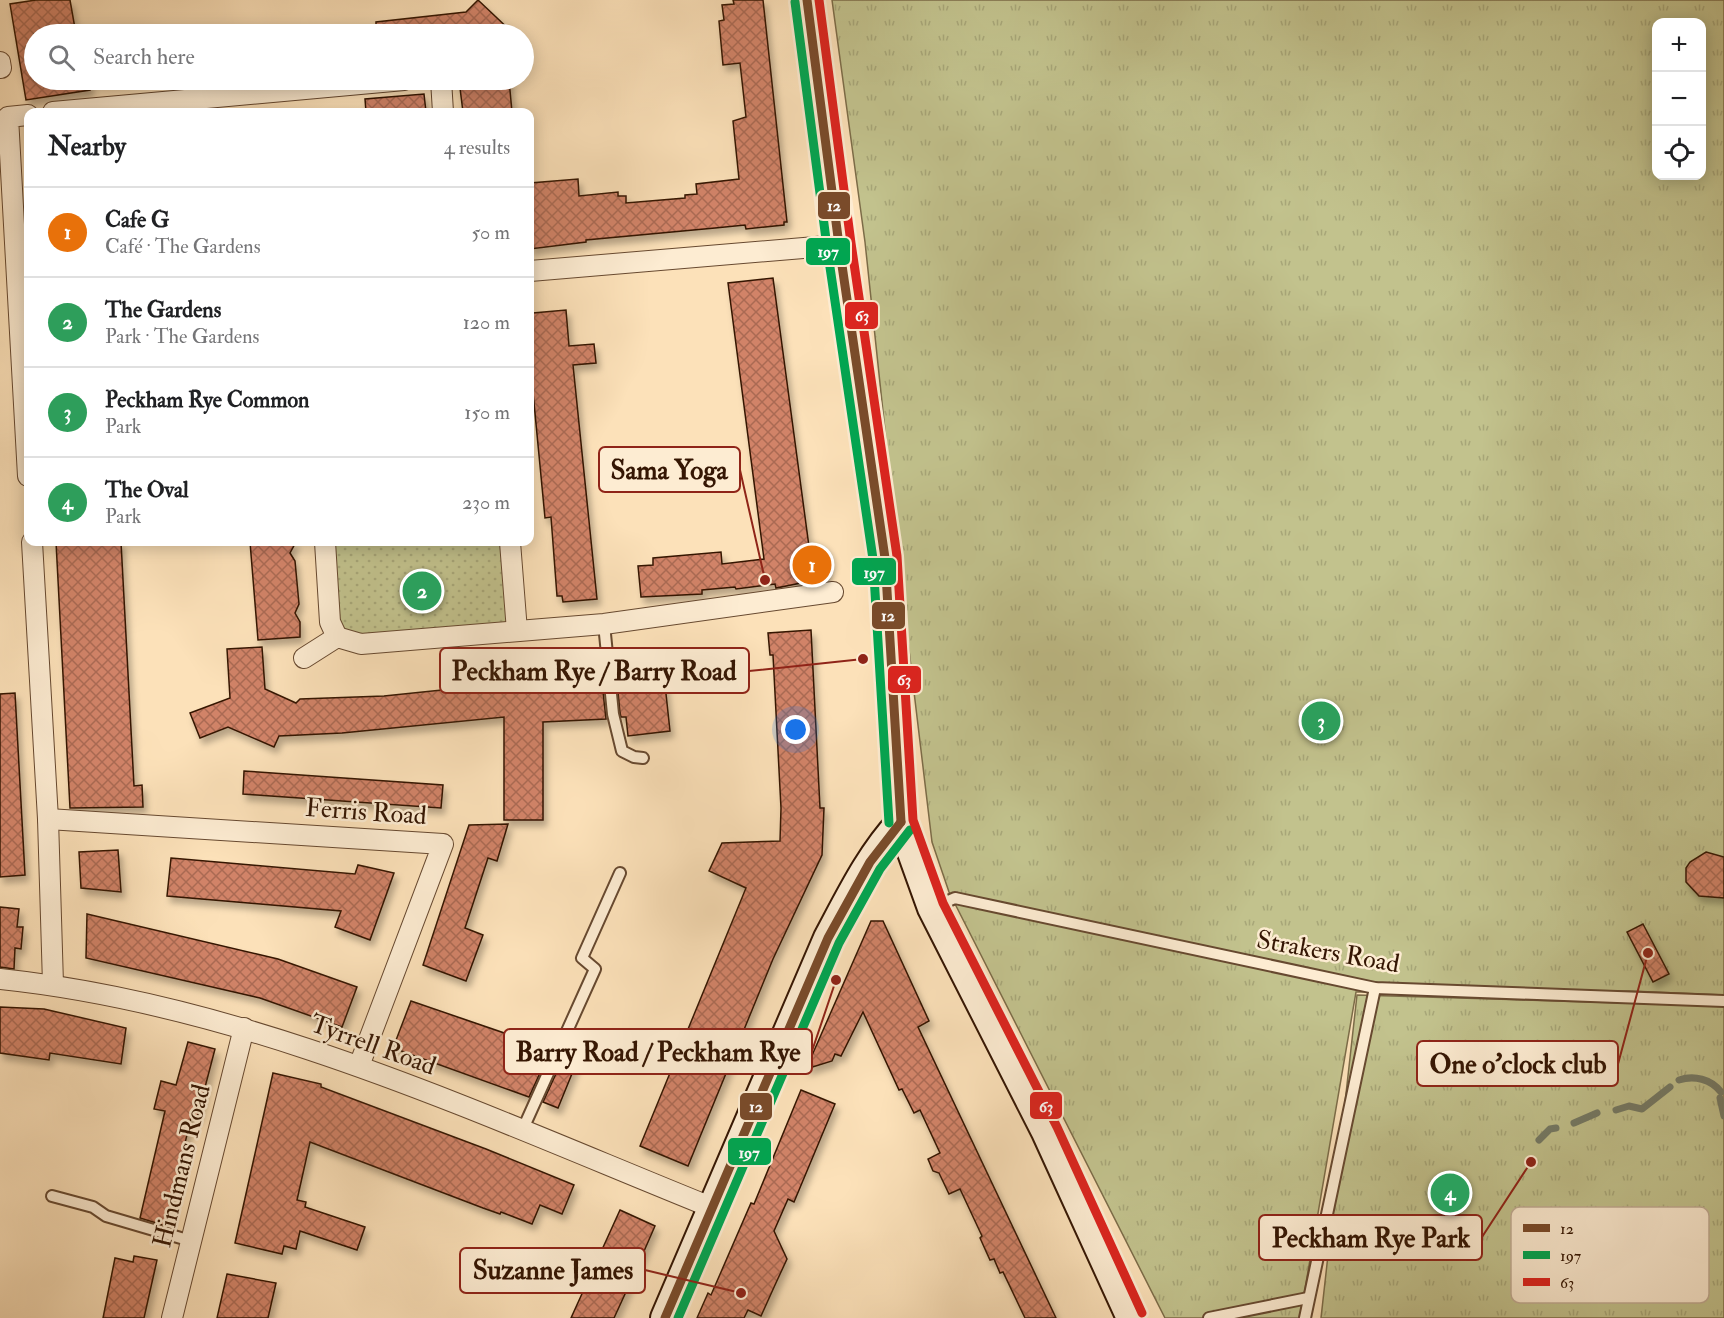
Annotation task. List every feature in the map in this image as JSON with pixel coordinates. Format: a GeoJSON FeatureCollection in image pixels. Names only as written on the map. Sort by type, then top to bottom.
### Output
{"type":"FeatureCollection","features":[{"type":"Feature","properties":{"kind":"main road"},"geometry":{"type":"LineString","coordinates":[[807,0],[839,245],[885,558],[901,822],[932,908],[1046,1132],[1131,1318]]}},
{"type":"Feature","properties":{"kind":"main road"},"geometry":{"type":"LineString","coordinates":[[665,1318],[828,938],[860,879],[887,837],[901,822]]}},
{"type":"Feature","properties":{"kind":"street"},"geometry":{"type":"LineString","coordinates":[[97,108],[294,90]]}},
{"type":"Feature","properties":{"kind":"street"},"geometry":{"type":"LineString","coordinates":[[442,90],[443,108]]}},
{"type":"Feature","properties":{"kind":"street"},"geometry":{"type":"LineString","coordinates":[[24,115],[8,117],[24,405]]}},
{"type":"Feature","properties":{"kind":"street"},"geometry":{"type":"LineString","coordinates":[[534,272],[839,245]]}},
{"type":"Feature","properties":{"kind":"street"},"geometry":{"type":"LineString","coordinates":[[32,546],[48,819],[53,984]]}},
{"type":"Feature","properties":{"kind":"street"},"geometry":{"type":"LineString","coordinates":[[325,546],[330,622],[338,637],[361,644],[604,624],[833,592]]}},
{"type":"Feature","properties":{"kind":"street"},"geometry":{"type":"LineString","coordinates":[[510,546],[517,631]]}},
{"type":"Feature","properties":{"kind":"street"},"geometry":{"type":"LineString","coordinates":[[304,658],[338,637]]}},
{"type":"Feature","properties":{"kind":"street","name":"Ferris Road"},"geometry":{"type":"LineString","coordinates":[[48,819],[443,844],[359,1066]]}},
{"type":"Feature","properties":{"kind":"street","name":"Tyrrell Road"},"geometry":{"type":"LineString","coordinates":[[0,979],[53,984],[244,1028],[359,1066],[713,1208]]}},
{"type":"Feature","properties":{"kind":"street","name":"Hindmans Road"},"geometry":{"type":"LineString","coordinates":[[172,1318],[244,1028]]}},
{"type":"Feature","properties":{"kind":"lane"},"geometry":{"type":"LineString","coordinates":[[604,624],[613,714],[622,751],[634,757],[643,758]]}},
{"type":"Feature","properties":{"kind":"lane"},"geometry":{"type":"LineString","coordinates":[[522,1131],[595,969],[582,958],[620,873]]}},
{"type":"Feature","properties":{"kind":"lane","name":"Strakers Road"},"geometry":{"type":"LineString","coordinates":[[932,908],[955,898],[1375,988],[1724,1001]]}},
{"type":"Feature","properties":{"kind":"lane"},"geometry":{"type":"LineString","coordinates":[[1305,1318],[1375,988]]}},
{"type":"Feature","properties":{"kind":"lane"},"geometry":{"type":"LineString","coordinates":[[52,1196],[93,1207],[106,1216],[191,1240]]}},
{"type":"Feature","properties":{"kind":"lane"},"geometry":{"type":"LineString","coordinates":[[1209,1318],[1308,1298]]}},
{"type":"Feature","properties":{"kind":"green space"},"geometry":{"type":"Polygon","coordinates":[[[832,0],[1724,0],[1724,995],[1630,991],[1356,992],[1300,1318],[1165,1318],[949,892],[932,842],[903,600],[865,242],[832,0]]]}},
{"type":"Feature","properties":{"kind":"green space"},"geometry":{"type":"Polygon","coordinates":[[[332,546],[503,546],[510,623],[362,636],[345,632],[338,619],[332,546]]]}},
{"type":"Feature","properties":{"kind":"green space"},"geometry":{"type":"Polygon","coordinates":[[[1357,995],[1724,1006],[1724,1318],[1321,1318],[1357,995]]]}},
{"type":"Feature","properties":{"kind":"building"},"geometry":{"type":"Polygon","coordinates":[[[36,0],[70,0],[74,24],[24,24],[24,88],[10,4],[36,0]]]}},
{"type":"Feature","properties":{"kind":"building"},"geometry":{"type":"Polygon","coordinates":[[[478,0],[503,24],[376,24],[376,22],[466,12],[478,0]]]}},
{"type":"Feature","properties":{"kind":"building"},"geometry":{"type":"Polygon","coordinates":[[[733,0],[763,0],[787,222],[784,222],[784,225],[746,229],[745,225],[586,240],[586,242],[534,248],[534,183],[578,179],[579,196],[618,192],[618,196],[626,196],[626,203],[685,198],[685,195],[697,194],[696,184],[739,179],[733,121],[746,117],[740,63],[723,65],[719,21],[724,20],[722,5],[734,4],[733,0]]]}},
{"type":"Feature","properties":{"kind":"building"},"geometry":{"type":"Polygon","coordinates":[[[24,90],[90,90],[26,100],[24,90]]]}},
{"type":"Feature","properties":{"kind":"building"},"geometry":{"type":"Polygon","coordinates":[[[460,90],[510,90],[512,108],[462,108],[460,90]]]}},
{"type":"Feature","properties":{"kind":"building"},"geometry":{"type":"Polygon","coordinates":[[[424,94],[426,108],[366,108],[365,99],[424,94]]]}},
{"type":"Feature","properties":{"kind":"building"},"geometry":{"type":"Polygon","coordinates":[[[773,278],[810,554],[822,552],[826,578],[776,588],[775,584],[702,590],[702,594],[641,597],[638,566],[653,565],[653,558],[721,552],[722,564],[764,559],[728,283],[773,278]]]}},
{"type":"Feature","properties":{"kind":"building"},"geometry":{"type":"Polygon","coordinates":[[[566,310],[569,346],[594,344],[596,363],[573,365],[597,599],[563,602],[562,596],[557,596],[551,517],[545,518],[534,403],[534,313],[566,310]]]}},
{"type":"Feature","properties":{"kind":"building"},"geometry":{"type":"Polygon","coordinates":[[[56,546],[121,546],[134,786],[142,785],[143,807],[70,808],[56,546]]]}},
{"type":"Feature","properties":{"kind":"building"},"geometry":{"type":"Polygon","coordinates":[[[250,546],[294,546],[290,553],[295,561],[299,604],[295,613],[300,622],[300,637],[258,640],[250,546]]]}},
{"type":"Feature","properties":{"kind":"building"},"geometry":{"type":"Polygon","coordinates":[[[811,630],[820,808],[824,808],[822,855],[773,959],[688,1166],[640,1146],[746,888],[709,871],[722,843],[780,841],[781,808],[773,655],[770,655],[768,633],[811,630]]]}},
{"type":"Feature","properties":{"kind":"building"},"geometry":{"type":"Polygon","coordinates":[[[262,647],[265,689],[296,703],[300,699],[384,696],[509,683],[509,689],[581,682],[582,685],[602,683],[606,719],[543,722],[543,820],[504,820],[504,717],[342,733],[279,736],[274,747],[228,727],[200,738],[190,713],[230,698],[227,649],[262,647]]]}},
{"type":"Feature","properties":{"kind":"building"},"geometry":{"type":"Polygon","coordinates":[[[663,666],[670,731],[628,736],[626,717],[621,717],[620,713],[617,682],[622,681],[620,670],[663,666]]]}},
{"type":"Feature","properties":{"kind":"building"},"geometry":{"type":"Polygon","coordinates":[[[15,693],[25,875],[0,877],[0,694],[15,693]]]}},
{"type":"Feature","properties":{"kind":"building"},"geometry":{"type":"Polygon","coordinates":[[[244,771],[443,785],[441,808],[243,794],[244,771]]]}},
{"type":"Feature","properties":{"kind":"building"},"geometry":{"type":"Polygon","coordinates":[[[508,824],[497,861],[488,858],[465,928],[483,935],[466,981],[423,965],[469,825],[508,824]]]}},
{"type":"Feature","properties":{"kind":"building"},"geometry":{"type":"Polygon","coordinates":[[[118,850],[121,892],[81,888],[79,852],[118,850]]]}},
{"type":"Feature","properties":{"kind":"building"},"geometry":{"type":"Polygon","coordinates":[[[1706,852],[1724,857],[1724,898],[1699,896],[1686,882],[1686,868],[1690,862],[1706,852]]]}},
{"type":"Feature","properties":{"kind":"building"},"geometry":{"type":"Polygon","coordinates":[[[171,858],[355,874],[358,865],[394,873],[370,940],[335,927],[341,911],[167,896],[171,858]]]}},
{"type":"Feature","properties":{"kind":"building"},"geometry":{"type":"Polygon","coordinates":[[[0,907],[19,909],[17,927],[23,927],[21,949],[15,948],[14,969],[0,967],[0,907]]]}},
{"type":"Feature","properties":{"kind":"building"},"geometry":{"type":"Polygon","coordinates":[[[87,914],[278,959],[357,987],[342,1027],[260,998],[86,958],[87,914]]]}},
{"type":"Feature","properties":{"kind":"building"},"geometry":{"type":"Polygon","coordinates":[[[871,921],[883,921],[929,1021],[918,1027],[1056,1318],[1025,1318],[1003,1272],[1000,1273],[994,1259],[990,1260],[980,1238],[982,1236],[960,1189],[949,1194],[939,1173],[933,1171],[928,1159],[940,1153],[920,1110],[914,1113],[902,1089],[899,1090],[863,1012],[841,1056],[835,1054],[832,1061],[806,1069],[871,921]]]}},
{"type":"Feature","properties":{"kind":"building"},"geometry":{"type":"Polygon","coordinates":[[[1643,924],[1669,974],[1653,982],[1627,932],[1643,924]]]}},
{"type":"Feature","properties":{"kind":"building"},"geometry":{"type":"Polygon","coordinates":[[[411,1001],[551,1049],[529,1097],[393,1048],[411,1001]]]}},
{"type":"Feature","properties":{"kind":"building"},"geometry":{"type":"Polygon","coordinates":[[[0,1007],[44,1009],[126,1028],[121,1064],[50,1053],[49,1060],[0,1053],[0,1007]]]}},
{"type":"Feature","properties":{"kind":"building"},"geometry":{"type":"Polygon","coordinates":[[[188,1042],[215,1049],[197,1118],[191,1117],[166,1226],[140,1218],[165,1111],[154,1109],[161,1081],[176,1085],[188,1042]]]}},
{"type":"Feature","properties":{"kind":"building"},"geometry":{"type":"Polygon","coordinates":[[[565,1054],[578,1059],[558,1108],[543,1102],[565,1054]]]}},
{"type":"Feature","properties":{"kind":"building"},"geometry":{"type":"Polygon","coordinates":[[[273,1073],[321,1084],[321,1087],[574,1185],[562,1214],[540,1205],[532,1224],[483,1208],[310,1142],[297,1200],[306,1202],[305,1207],[365,1227],[357,1250],[300,1231],[296,1249],[284,1246],[282,1254],[235,1243],[273,1073]]]}},
{"type":"Feature","properties":{"kind":"building"},"geometry":{"type":"Polygon","coordinates":[[[801,1090],[835,1104],[794,1202],[788,1199],[774,1231],[787,1259],[761,1316],[748,1310],[744,1318],[697,1318],[708,1293],[711,1295],[751,1203],[754,1204],[801,1090]]]}},
{"type":"Feature","properties":{"kind":"building"},"geometry":{"type":"Polygon","coordinates":[[[620,1210],[655,1226],[631,1281],[614,1318],[571,1318],[620,1210]]]}},
{"type":"Feature","properties":{"kind":"building"},"geometry":{"type":"Polygon","coordinates":[[[134,1256],[157,1260],[144,1318],[103,1318],[115,1258],[133,1262],[134,1256]]]}},
{"type":"Feature","properties":{"kind":"building"},"geometry":{"type":"Polygon","coordinates":[[[227,1274],[276,1283],[268,1318],[217,1318],[227,1274]]]}},
{"type":"Feature","properties":{"kind":"waterway"},"geometry":{"type":"LineString","coordinates":[[1679,1080],[1702,1079],[1721,1092]]}},
{"type":"Feature","properties":{"kind":"waterway"},"geometry":{"type":"LineString","coordinates":[[1616,1110],[1629,1106],[1642,1109],[1670,1087]]}},
{"type":"Feature","properties":{"kind":"waterway"},"geometry":{"type":"LineString","coordinates":[[1720,1098],[1724,1116]]}},
{"type":"Feature","properties":{"kind":"waterway"},"geometry":{"type":"LineString","coordinates":[[1574,1123],[1597,1113]]}},
{"type":"Feature","properties":{"kind":"waterway"},"geometry":{"type":"LineString","coordinates":[[1539,1140],[1550,1129],[1556,1128]]}},
{"type":"Feature","properties":{"kind":"transit line","name":"12"},"geometry":{"type":"LineString","coordinates":[[807,0],[839,245],[885,558],[901,822]]}},
{"type":"Feature","properties":{"kind":"transit line","name":"63"},"geometry":{"type":"LineString","coordinates":[[819,0],[851,243],[897,556],[913,820],[943,903],[1057,1127],[1142,1313]]}},
{"type":"Feature","properties":{"kind":"transit line","name":"197"},"geometry":{"type":"LineString","coordinates":[[795,2],[827,247],[873,559],[889,823]]}},
{"type":"Feature","properties":{"kind":"transit line","name":"12"},"geometry":{"type":"LineString","coordinates":[[665,1318],[828,938],[870,862],[901,822]]}},
{"type":"Feature","properties":{"kind":"transit line","name":"197"},"geometry":{"type":"LineString","coordinates":[[678,1318],[839,943],[880,869],[910,830]]}},
{"type":"Feature","properties":{"kind":"place","name":"Cafe G"},"geometry":{"type":"Point","coordinates":[812,565]}},
{"type":"Feature","properties":{"kind":"place","name":"Sama Yoga"},"geometry":{"type":"Point","coordinates":[765,580]}},
{"type":"Feature","properties":{"kind":"place","name":"The Gardens"},"geometry":{"type":"Point","coordinates":[422,591]}},
{"type":"Feature","properties":{"kind":"place","name":"Peckham Rye / Barry Road"},"geometry":{"type":"Point","coordinates":[863,659]}},
{"type":"Feature","properties":{"kind":"place","name":"Peckham Rye Common"},"geometry":{"type":"Point","coordinates":[1321,721]}},
{"type":"Feature","properties":{"kind":"place","name":"One o'clock club"},"geometry":{"type":"Point","coordinates":[1648,953]}},
{"type":"Feature","properties":{"kind":"place","name":"Barry Road / Peckham Rye"},"geometry":{"type":"Point","coordinates":[836,980]}},
{"type":"Feature","properties":{"kind":"place","name":"Peckham Rye Park"},"geometry":{"type":"Point","coordinates":[1531,1162]}},
{"type":"Feature","properties":{"kind":"place","name":"The Oval"},"geometry":{"type":"Point","coordinates":[1450,1193]}},
{"type":"Feature","properties":{"kind":"place","name":"Suzanne James"},"geometry":{"type":"Point","coordinates":[741,1293]}}]}
